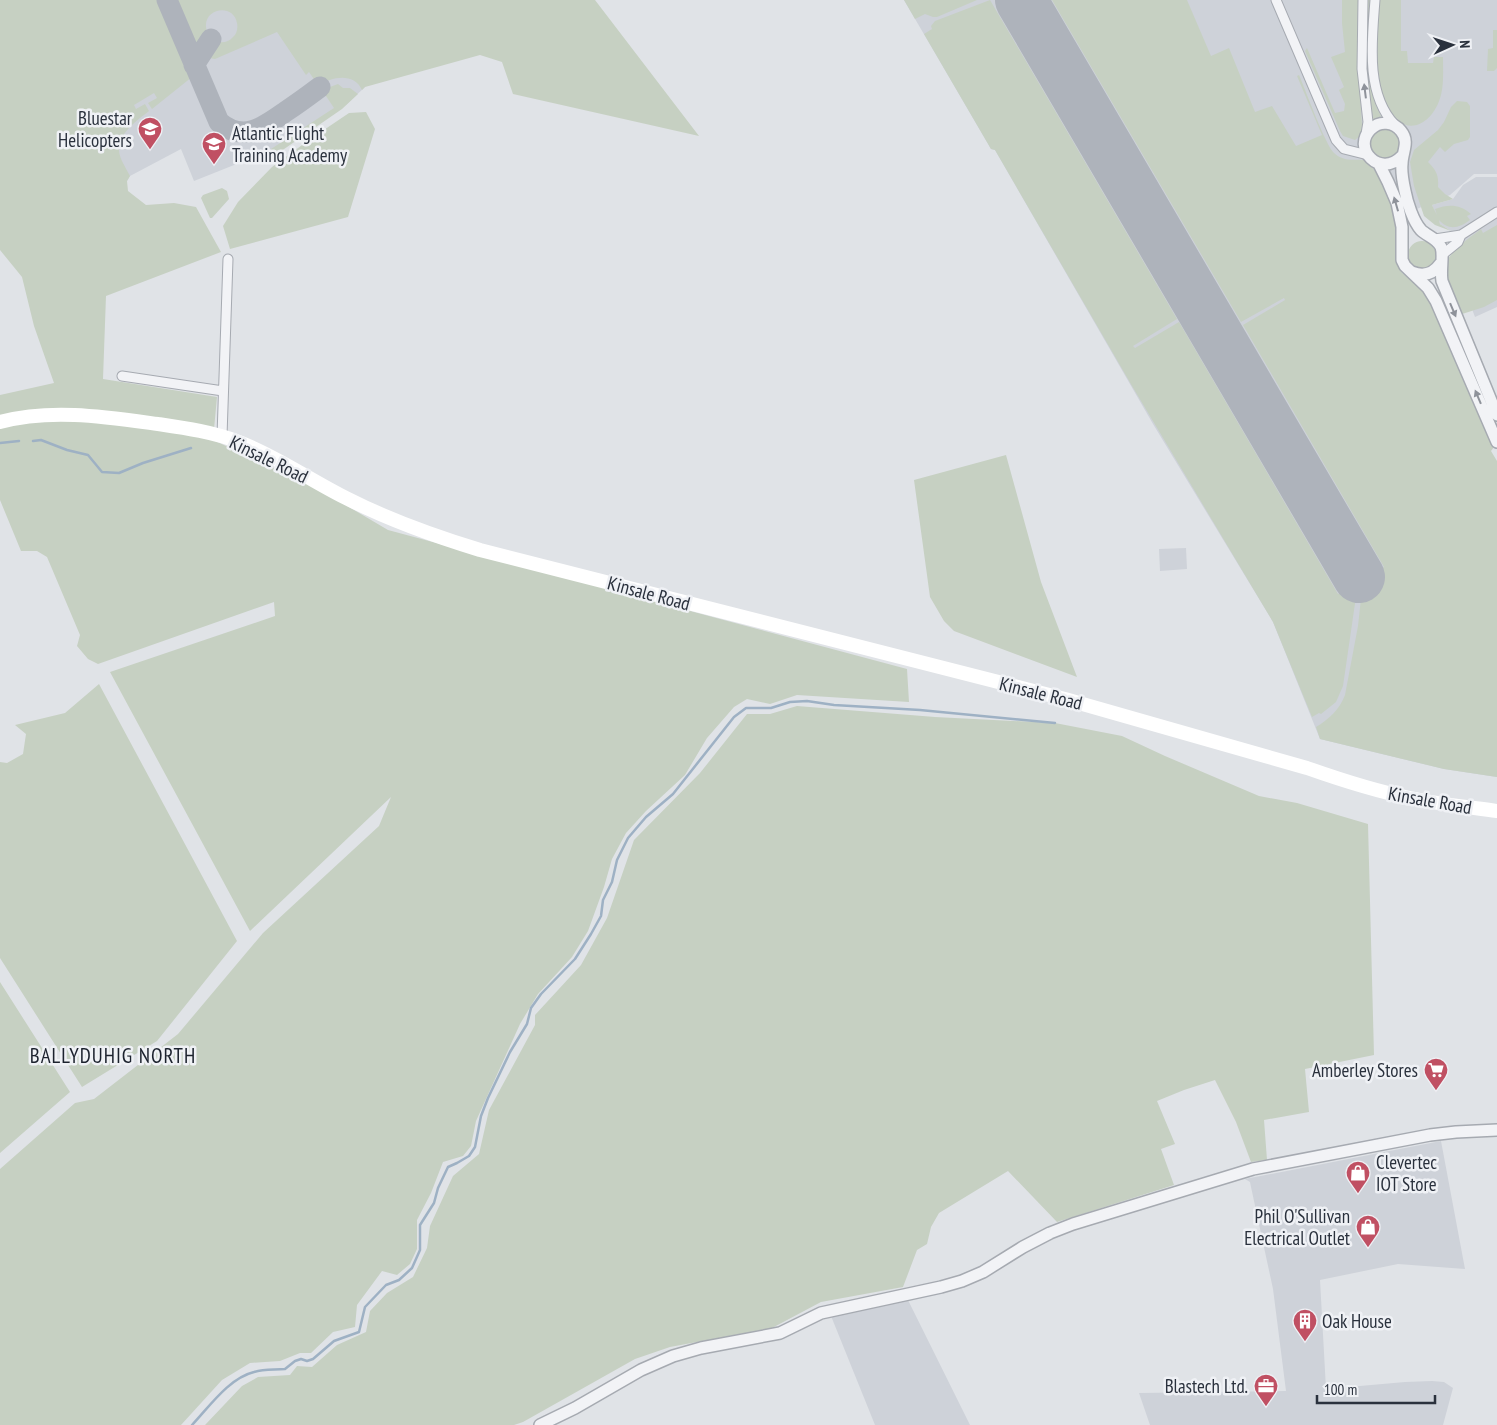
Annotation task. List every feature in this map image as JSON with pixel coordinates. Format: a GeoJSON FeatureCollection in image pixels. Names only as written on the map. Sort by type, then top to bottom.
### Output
{"type":"FeatureCollection","features":[{"type":"Feature","properties":{"kind":"main road","name":"Kinsale Road"},"geometry":{"type":"LineString","coordinates":[[0,422],[32,416],[85,416],[134,420],[222,436],[240,442],[272,458],[363,507],[426,534],[507,557],[1065,699],[1307,768],[1344,781],[1411,798],[1497,811]]}},
{"type":"Feature","properties":{"kind":"main road","name":"Kinsale Road"},"geometry":{"type":"LineString","coordinates":[[1307,768],[1434,796],[1497,805]]}},
{"type":"Feature","properties":{"kind":"street"},"geometry":{"type":"LineString","coordinates":[[1276,0],[1336,140],[1344,149],[1363,148]]}},
{"type":"Feature","properties":{"kind":"street"},"geometry":{"type":"LineString","coordinates":[[1363,0],[1362,69],[1368,122],[1363,148],[1373,161],[1379,164],[1392,164],[1402,156]]}},
{"type":"Feature","properties":{"kind":"street"},"geometry":{"type":"LineString","coordinates":[[1375,0],[1373,44],[1375,81],[1382,108],[1387,117],[1402,132],[1405,138],[1406,144],[1402,156],[1402,171],[1406,195],[1418,225],[1442,249],[1442,281],[1447,298],[1497,415]]}},
{"type":"Feature","properties":{"kind":"street"},"geometry":{"type":"LineString","coordinates":[[1363,148],[1371,129],[1376,125],[1389,123],[1395,126]]}},
{"type":"Feature","properties":{"kind":"street"},"geometry":{"type":"LineString","coordinates":[[1379,164],[1388,182],[1402,227],[1402,260],[1410,271],[1423,281],[1436,300],[1497,442]]}},
{"type":"Feature","properties":{"kind":"street"},"geometry":{"type":"LineString","coordinates":[[1403,247],[1411,238],[1422,234],[1432,237],[1460,235],[1497,212]]}},
{"type":"Feature","properties":{"kind":"street"},"geometry":{"type":"LineString","coordinates":[[1410,271],[1415,274],[1432,272],[1441,259],[1458,242],[1460,235]]}},
{"type":"Feature","properties":{"kind":"street"},"geometry":{"type":"LineString","coordinates":[[222,436],[228,259]]}},
{"type":"Feature","properties":{"kind":"street"},"geometry":{"type":"LineString","coordinates":[[122,376],[223,391]]}},
{"type":"Feature","properties":{"kind":"street"},"geometry":{"type":"LineString","coordinates":[[540,1425],[575,1408],[641,1370],[673,1356],[701,1348],[780,1333],[821,1312],[962,1281],[983,1272],[1050,1233],[1074,1224],[1253,1169],[1430,1135],[1497,1130]]}},
{"type":"Feature","properties":{"kind":"shaded area"},"geometry":{"type":"Polygon","coordinates":[[[0,0],[331,0],[365,87],[347,104],[272,150],[194,181],[181,149],[130,176],[127,181],[0,0]]]}},
{"type":"Feature","properties":{"kind":"shaded area"},"geometry":{"type":"Polygon","coordinates":[[[904,0],[1497,0],[1497,174],[1474,174],[1450,195],[1341,241],[1497,777],[1444,769],[1320,739],[1273,622],[1153,424],[995,150],[991,149],[904,0]]]}},
{"type":"Feature","properties":{"kind":"shaded area"},"geometry":{"type":"Polygon","coordinates":[[[1476,177],[1497,177],[1497,307],[1475,317],[1458,272],[1462,251],[1451,231],[1440,224],[1432,205],[1453,199],[1463,185],[1476,177]]]}},
{"type":"Feature","properties":{"kind":"shaded area"},"geometry":{"type":"Polygon","coordinates":[[[1186,548],[1187,569],[1160,571],[1159,549],[1186,548]]]}},
{"type":"Feature","properties":{"kind":"shaded area"},"geometry":{"type":"Polygon","coordinates":[[[1441,1141],[1465,1269],[1398,1264],[1320,1280],[1326,1389],[1405,1382],[1444,1382],[1453,1388],[1443,1425],[1150,1425],[1139,1393],[1286,1391],[1273,1289],[1250,1182],[1245,1179],[1441,1141]]]}},
{"type":"Feature","properties":{"kind":"shaded area"},"geometry":{"type":"Polygon","coordinates":[[[905,1294],[970,1425],[875,1425],[829,1311],[905,1294]]]}},
{"type":"Feature","properties":{"kind":"green space"},"geometry":{"type":"Polygon","coordinates":[[[0,0],[159,0],[192,77],[152,109],[148,103],[157,98],[154,93],[134,105],[136,109],[145,104],[149,111],[125,133],[120,144],[119,153],[130,176],[127,181],[128,191],[146,205],[174,203],[196,207],[221,252],[106,296],[103,379],[217,397],[213,440],[315,487],[388,530],[907,669],[909,702],[797,695],[770,704],[747,699],[734,707],[707,738],[685,775],[646,811],[626,833],[612,859],[588,931],[572,957],[538,994],[520,1024],[476,1121],[471,1146],[463,1156],[443,1162],[431,1193],[417,1220],[417,1249],[410,1264],[397,1275],[382,1271],[357,1305],[355,1327],[333,1332],[311,1353],[300,1353],[280,1361],[250,1363],[222,1380],[181,1425],[0,1425],[0,1169],[75,1103],[94,1099],[178,1034],[263,933],[379,826],[391,797],[250,931],[110,672],[275,616],[274,602],[98,664],[88,659],[77,646],[80,635],[47,557],[37,551],[21,551],[0,500],[0,395],[54,383],[34,326],[22,277],[0,250],[0,0]]]}},
{"type":"Feature","properties":{"kind":"green space"},"geometry":{"type":"Polygon","coordinates":[[[174,0],[595,0],[699,136],[513,94],[502,62],[480,55],[365,87],[362,90],[354,80],[348,78],[336,78],[318,85],[309,72],[306,75],[277,32],[215,59],[203,57],[215,41],[227,41],[234,36],[237,23],[234,16],[223,10],[211,14],[207,20],[206,27],[209,36],[198,53],[194,50],[174,0]]]}},
{"type":"Feature","properties":{"kind":"green space"},"geometry":{"type":"Polygon","coordinates":[[[904,0],[977,0],[937,17],[925,14],[915,19],[904,0]]]}},
{"type":"Feature","properties":{"kind":"green space"},"geometry":{"type":"Polygon","coordinates":[[[990,0],[1177,319],[1133,346],[1135,348],[1179,322],[1338,594],[1358,583],[1343,686],[1336,702],[1321,714],[1319,713],[1312,717],[1273,622],[1132,386],[995,150],[991,149],[924,34],[932,29],[931,26],[935,21],[990,0]]]}},
{"type":"Feature","properties":{"kind":"green space"},"geometry":{"type":"Polygon","coordinates":[[[1052,0],[1187,0],[1211,56],[1229,48],[1255,112],[1272,106],[1296,146],[1322,135],[1297,76],[1299,75],[1330,148],[1338,156],[1345,159],[1364,160],[1378,174],[1388,192],[1397,222],[1396,261],[1400,270],[1415,282],[1435,310],[1494,447],[1491,451],[1497,461],[1497,777],[1444,769],[1320,739],[1316,727],[1333,714],[1345,695],[1358,626],[1363,580],[1384,567],[1243,325],[1285,300],[1284,298],[1241,322],[1052,0]]]}},
{"type":"Feature","properties":{"kind":"green space"},"geometry":{"type":"Polygon","coordinates":[[[1342,0],[1358,0],[1357,45],[1362,125],[1361,135],[1355,140],[1343,136],[1340,131],[1305,51],[1307,48],[1335,113],[1344,111],[1345,104],[1339,90],[1344,87],[1331,57],[1345,52],[1342,0]]]}},
{"type":"Feature","properties":{"kind":"green space"},"geometry":{"type":"Polygon","coordinates":[[[1367,0],[1371,0],[1370,74],[1375,103],[1381,116],[1375,121],[1373,118],[1368,74],[1367,0]]]}},
{"type":"Feature","properties":{"kind":"green space"},"geometry":{"type":"Polygon","coordinates":[[[1379,0],[1401,0],[1401,51],[1407,51],[1408,63],[1433,63],[1434,57],[1443,57],[1443,86],[1437,106],[1425,121],[1417,125],[1409,126],[1401,123],[1394,117],[1382,94],[1376,54],[1379,0]]]}},
{"type":"Feature","properties":{"kind":"green space"},"geometry":{"type":"Polygon","coordinates":[[[1493,30],[1497,30],[1497,68],[1494,71],[1487,71],[1488,49],[1493,48],[1493,30]]]}},
{"type":"Feature","properties":{"kind":"green space"},"geometry":{"type":"Polygon","coordinates":[[[338,84],[343,88],[350,88],[358,94],[342,109],[274,156],[271,149],[334,108],[322,90],[338,84]]]}},
{"type":"Feature","properties":{"kind":"green space"},"geometry":{"type":"Polygon","coordinates":[[[1457,101],[1467,102],[1470,106],[1470,137],[1468,140],[1454,144],[1445,152],[1440,147],[1428,162],[1436,173],[1438,187],[1453,199],[1432,205],[1437,215],[1435,209],[1445,206],[1463,208],[1471,214],[1467,216],[1470,220],[1454,227],[1447,226],[1439,220],[1440,224],[1451,231],[1435,225],[1424,216],[1414,186],[1410,162],[1414,150],[1438,130],[1451,107],[1457,101]]]}},
{"type":"Feature","properties":{"kind":"green space"},"geometry":{"type":"Polygon","coordinates":[[[366,112],[375,129],[348,217],[230,249],[223,226],[238,202],[272,167],[349,113],[366,112]]]}},
{"type":"Feature","properties":{"kind":"green space"},"geometry":{"type":"Polygon","coordinates":[[[1385,129],[1391,130],[1399,138],[1399,150],[1391,158],[1385,159],[1379,158],[1371,150],[1370,144],[1371,138],[1379,130],[1385,129]]]}},
{"type":"Feature","properties":{"kind":"green space"},"geometry":{"type":"Polygon","coordinates":[[[222,188],[227,191],[229,199],[210,218],[201,198],[203,195],[222,188]]]}},
{"type":"Feature","properties":{"kind":"green space"},"geometry":{"type":"Polygon","coordinates":[[[1497,225],[1497,300],[1484,307],[1459,315],[1446,274],[1447,262],[1457,248],[1481,229],[1483,233],[1497,225]]]}},
{"type":"Feature","properties":{"kind":"green space"},"geometry":{"type":"Polygon","coordinates":[[[1422,241],[1432,245],[1436,255],[1432,265],[1422,269],[1412,265],[1408,255],[1412,245],[1422,241]]]}},
{"type":"Feature","properties":{"kind":"green space"},"geometry":{"type":"Polygon","coordinates":[[[1006,455],[1041,582],[1077,677],[954,631],[944,621],[930,597],[914,480],[1006,455]]]}},
{"type":"Feature","properties":{"kind":"green space"},"geometry":{"type":"Polygon","coordinates":[[[99,684],[237,941],[157,1041],[82,1087],[0,958],[0,762],[7,763],[23,754],[26,734],[15,725],[65,713],[99,684]]]}},
{"type":"Feature","properties":{"kind":"green space"},"geometry":{"type":"Polygon","coordinates":[[[797,706],[935,717],[1055,723],[1122,736],[1259,796],[1297,803],[1368,824],[1374,1055],[1305,1069],[1309,1112],[1264,1120],[1267,1160],[1251,1162],[1236,1122],[1215,1080],[1184,1090],[1157,1101],[1175,1144],[1161,1149],[1174,1185],[1057,1222],[1008,1171],[939,1213],[931,1227],[927,1244],[917,1250],[903,1287],[821,1302],[772,1328],[670,1347],[635,1359],[523,1422],[514,1425],[205,1425],[242,1386],[258,1377],[290,1375],[297,1366],[312,1367],[337,1345],[366,1332],[370,1311],[387,1293],[413,1277],[427,1248],[430,1226],[453,1176],[479,1154],[489,1110],[535,1025],[535,1015],[581,965],[607,918],[634,840],[700,773],[747,714],[770,714],[797,706]]]}},
{"type":"Feature","properties":{"kind":"green space"},"geometry":{"type":"Polygon","coordinates":[[[0,982],[70,1092],[0,1153],[0,982]]]}},
{"type":"Feature","properties":{"kind":"waterway"},"geometry":{"type":"LineString","coordinates":[[33,441],[41,440],[67,450],[88,455],[102,472],[119,473],[143,463],[191,448]]}},
{"type":"Feature","properties":{"kind":"waterway"},"geometry":{"type":"LineString","coordinates":[[0,443],[19,441]]}},
{"type":"Feature","properties":{"kind":"waterway"},"geometry":{"type":"LineString","coordinates":[[192,1425],[220,1394],[236,1380],[262,1370],[285,1369],[301,1359],[307,1361],[313,1359],[334,1341],[359,1332],[365,1307],[386,1285],[399,1280],[412,1268],[420,1250],[420,1225],[434,1203],[438,1188],[448,1167],[469,1156],[475,1147],[481,1116],[488,1098],[510,1052],[527,1024],[531,1008],[541,994],[575,959],[591,934],[601,916],[603,900],[612,882],[617,860],[628,838],[646,817],[673,794],[734,717],[746,708],[771,708],[790,702],[807,701],[834,705],[920,710],[1055,723]]}},
{"type":"Feature","properties":{"kind":"taxiway"},"geometry":{"type":"LineString","coordinates":[[167,0],[219,122],[228,128],[245,132],[261,127],[277,118],[320,87]]}},
{"type":"Feature","properties":{"kind":"taxiway"},"geometry":{"type":"LineString","coordinates":[[194,65],[211,39]]}},
{"type":"Feature","properties":{"kind":"runway"},"geometry":{"type":"LineString","coordinates":[[1021,0],[1359,577]]}},
{"type":"Feature","properties":{"kind":"place","name":"Bluestar Helicopters"},"geometry":{"type":"Point","coordinates":[150,150]}},
{"type":"Feature","properties":{"kind":"place","name":"Atlantic Flight Training Academy"},"geometry":{"type":"Point","coordinates":[214,165]}},
{"type":"Feature","properties":{"kind":"place","name":"Amberley Stores"},"geometry":{"type":"Point","coordinates":[1436,1091]}},
{"type":"Feature","properties":{"kind":"place","name":"Clevertec IOT Store"},"geometry":{"type":"Point","coordinates":[1358,1194]}},
{"type":"Feature","properties":{"kind":"place","name":"Phil O'Sullivan Electrical Outlet"},"geometry":{"type":"Point","coordinates":[1368,1248]}},
{"type":"Feature","properties":{"kind":"place","name":"Oak House"},"geometry":{"type":"Point","coordinates":[1305,1342]}},
{"type":"Feature","properties":{"kind":"place","name":"Blastech Ltd."},"geometry":{"type":"Point","coordinates":[1266,1407]}},
{"type":"Feature","properties":{"kind":"district","name":"BALLYDUHIG NORTH"},"geometry":{"type":"Point","coordinates":[113,1055]}}]}
